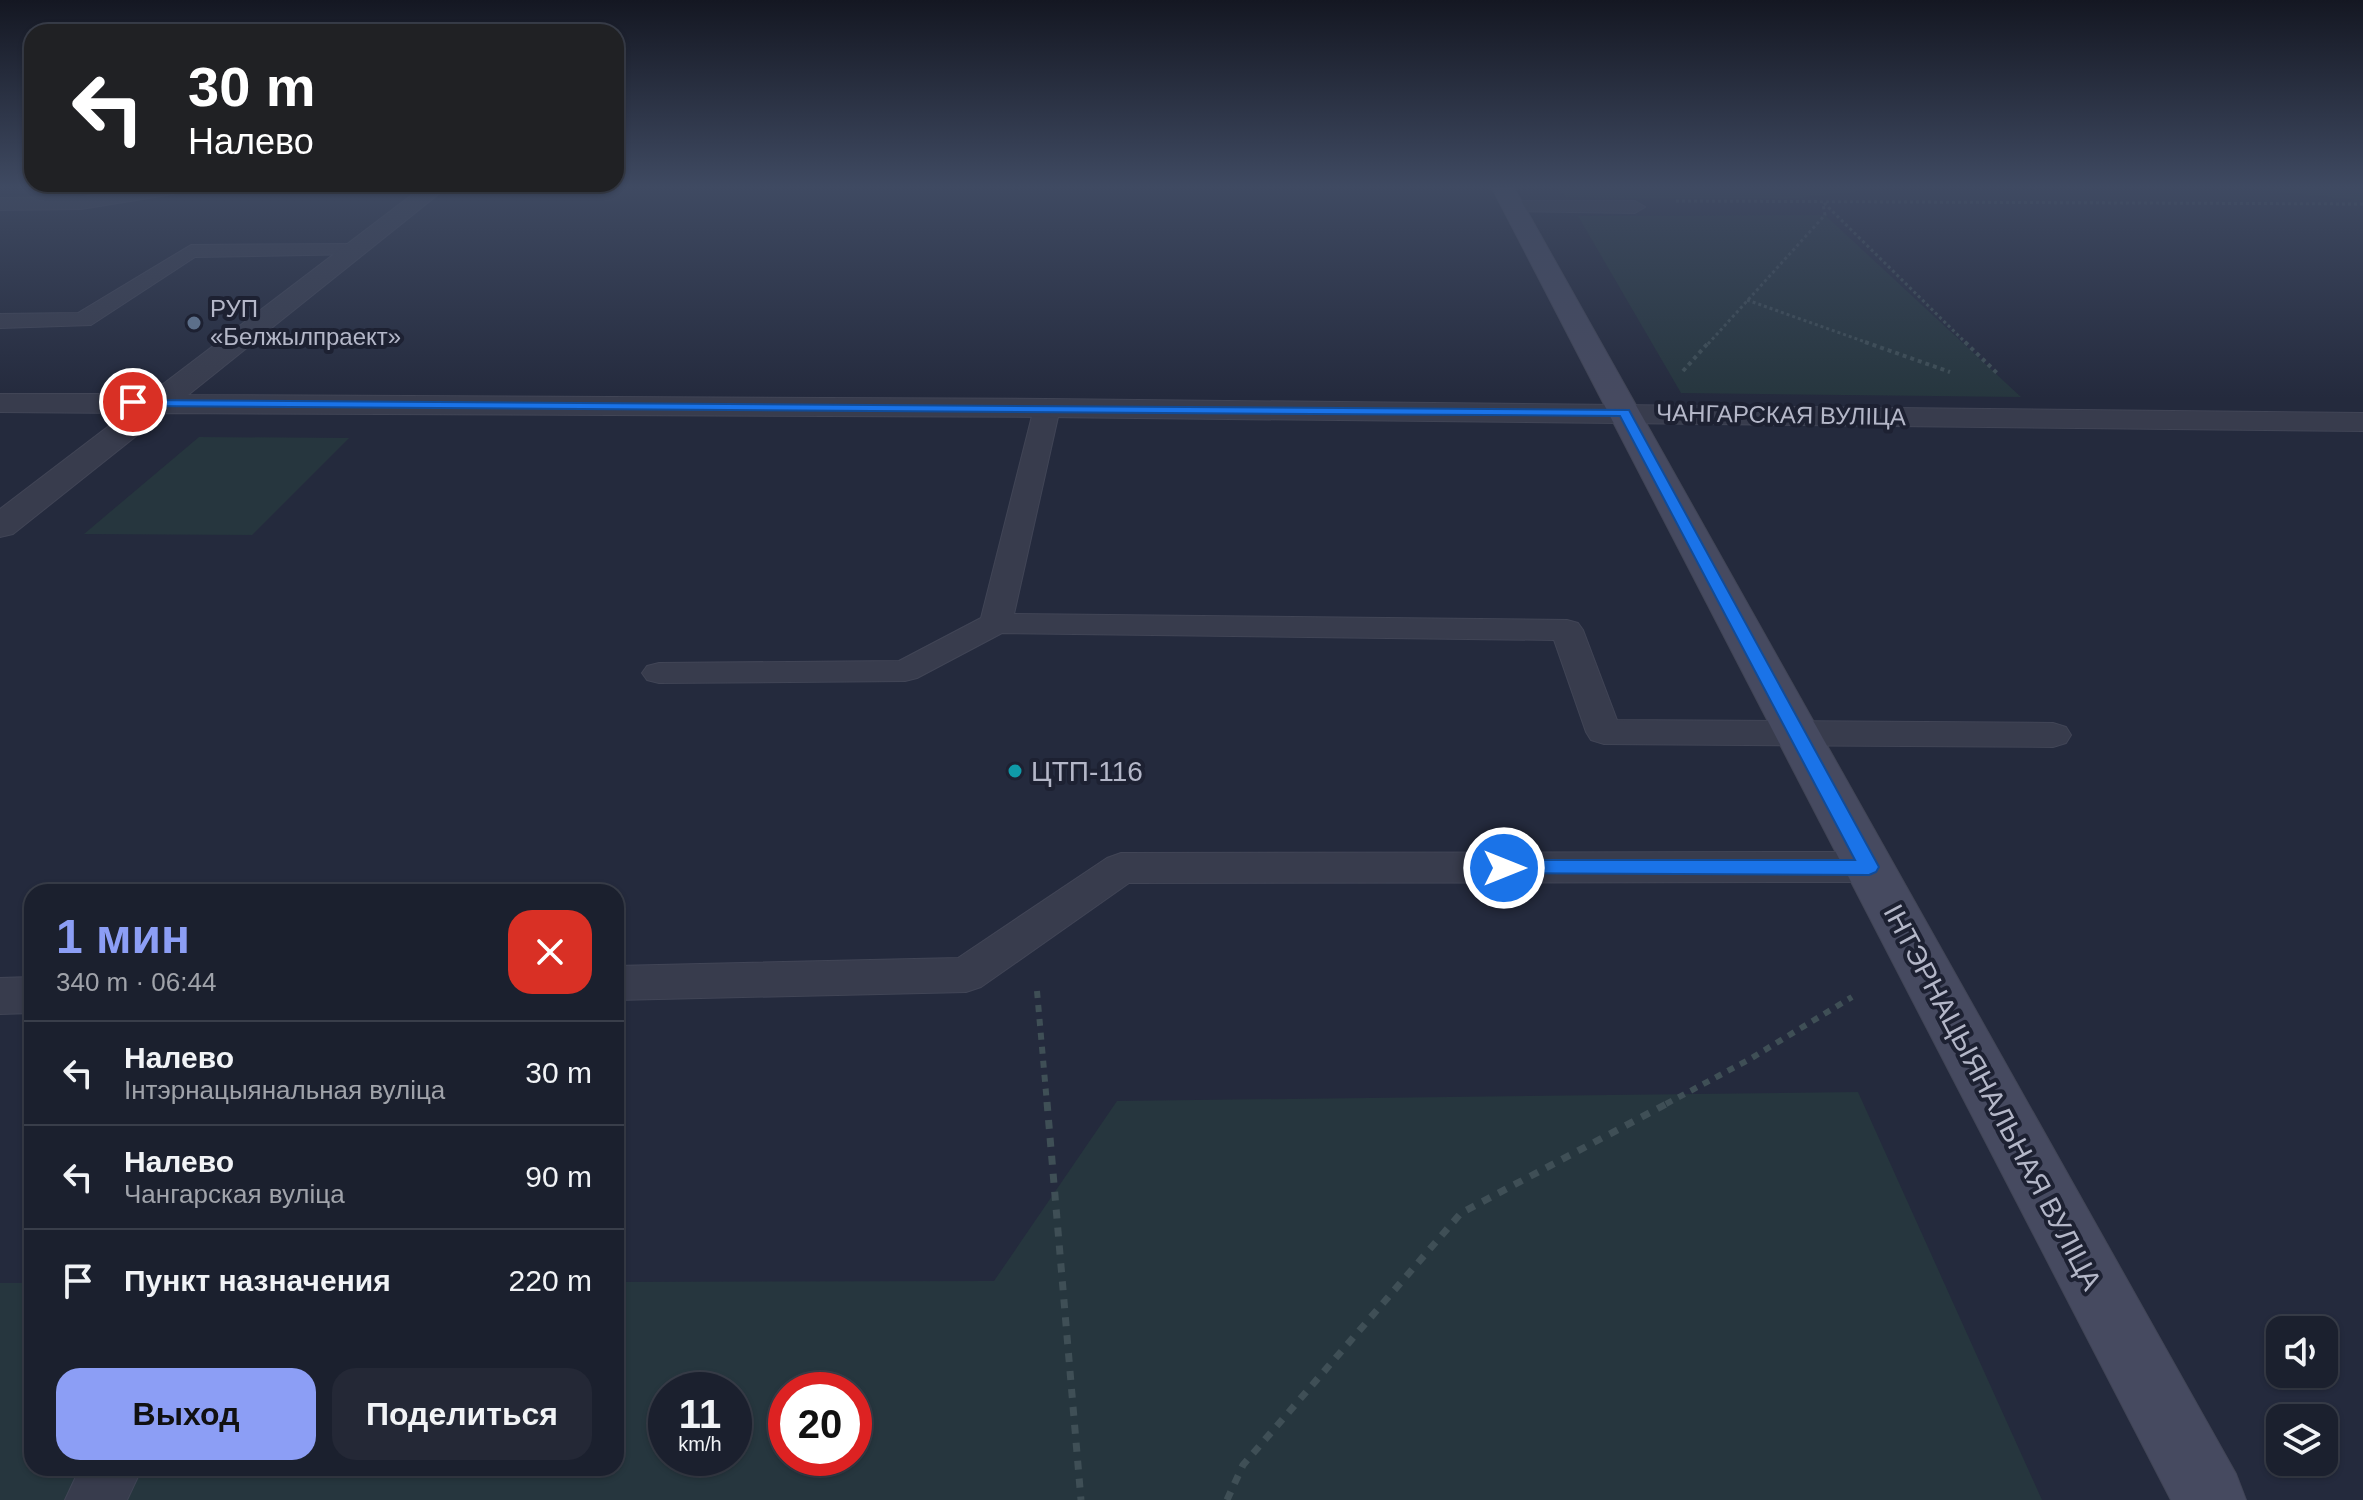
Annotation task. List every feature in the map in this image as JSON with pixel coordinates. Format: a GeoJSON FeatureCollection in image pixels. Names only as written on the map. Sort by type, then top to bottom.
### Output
{"type":"FeatureCollection","features":[{"type":"Feature","properties":{"kind":"main road","name":"ІНТЭРНАЦЫЯНАЛЬНАЯ ВУЛІЦА"},"geometry":{"type":"LineString","coordinates":[[1542,258],[2210,1500]]}},
{"type":"Feature","properties":{"kind":"street"},"geometry":{"type":"LineString","coordinates":[[0,526],[343,258]]}},
{"type":"Feature","properties":{"kind":"street","name":"ЧАНГАРСКАЯ ВУЛІЦА"},"geometry":{"type":"LineString","coordinates":[[0,403],[1047,408],[2363,422]]}},
{"type":"Feature","properties":{"kind":"lane"},"geometry":{"type":"LineString","coordinates":[[0,321],[83,320],[180,258]]}},
{"type":"Feature","properties":{"kind":"lane"},"geometry":{"type":"LineString","coordinates":[[996,623],[1047,408]]}},
{"type":"Feature","properties":{"kind":"lane"},"geometry":{"type":"LineString","coordinates":[[659,673],[905,671],[996,623],[1567,630],[1604,732],[2053,735]]}},
{"type":"Feature","properties":{"kind":"lane"},"geometry":{"type":"LineString","coordinates":[[624,983],[966,975],[1121,868],[1869,867]]}},
{"type":"Feature","properties":{"kind":"lane"},"geometry":{"type":"LineString","coordinates":[[0,996],[24,995]]}},
{"type":"Feature","properties":{"kind":"lane"},"geometry":{"type":"LineString","coordinates":[[95,1500],[108,1476]]}},
{"type":"Feature","properties":{"kind":"path"},"geometry":{"type":"LineString","coordinates":[[1678,377],[1786,258]]}},
{"type":"Feature","properties":{"kind":"path"},"geometry":{"type":"LineString","coordinates":[[1881,258],[1999,375]]}},
{"type":"Feature","properties":{"kind":"path"},"geometry":{"type":"LineString","coordinates":[[1747,300],[1963,376]]}},
{"type":"Feature","properties":{"kind":"path"},"geometry":{"type":"LineString","coordinates":[[1032,930],[1081,1500]]}},
{"type":"Feature","properties":{"kind":"path"},"geometry":{"type":"LineString","coordinates":[[1227,1500],[1243,1465],[1461,1213],[1750,1059],[1852,997]]}},
{"type":"Feature","properties":{"kind":"shaded area"},"geometry":{"type":"Polygon","coordinates":[[[1602,258],[1871,258],[2021,397],[1681,393],[1602,258]]]}},
{"type":"Feature","properties":{"kind":"shaded area"},"geometry":{"type":"Polygon","coordinates":[[[199,437],[349,438],[252,535],[84,534],[199,437]]]}},
{"type":"Feature","properties":{"kind":"shaded area"},"geometry":{"type":"Polygon","coordinates":[[[1858,1092],[2042,1500],[0,1500],[0,1283],[24,1283],[24,1476],[624,1476],[624,1282],[994,1281],[1117,1101],[1858,1092]]]}},
{"type":"Feature","properties":{"kind":"place","name":"РУП «Белжылпраект»"},"geometry":{"type":"Point","coordinates":[194,323]}},
{"type":"Feature","properties":{"kind":"place","name":"ЦТП-116"},"geometry":{"type":"Point","coordinates":[1015,771]}},
{"type":"Feature","properties":{"kind":"route"},"geometry":{"type":"LineString","coordinates":[[133,402],[1625,413],[1869,867],[1504,868]]}}]}
